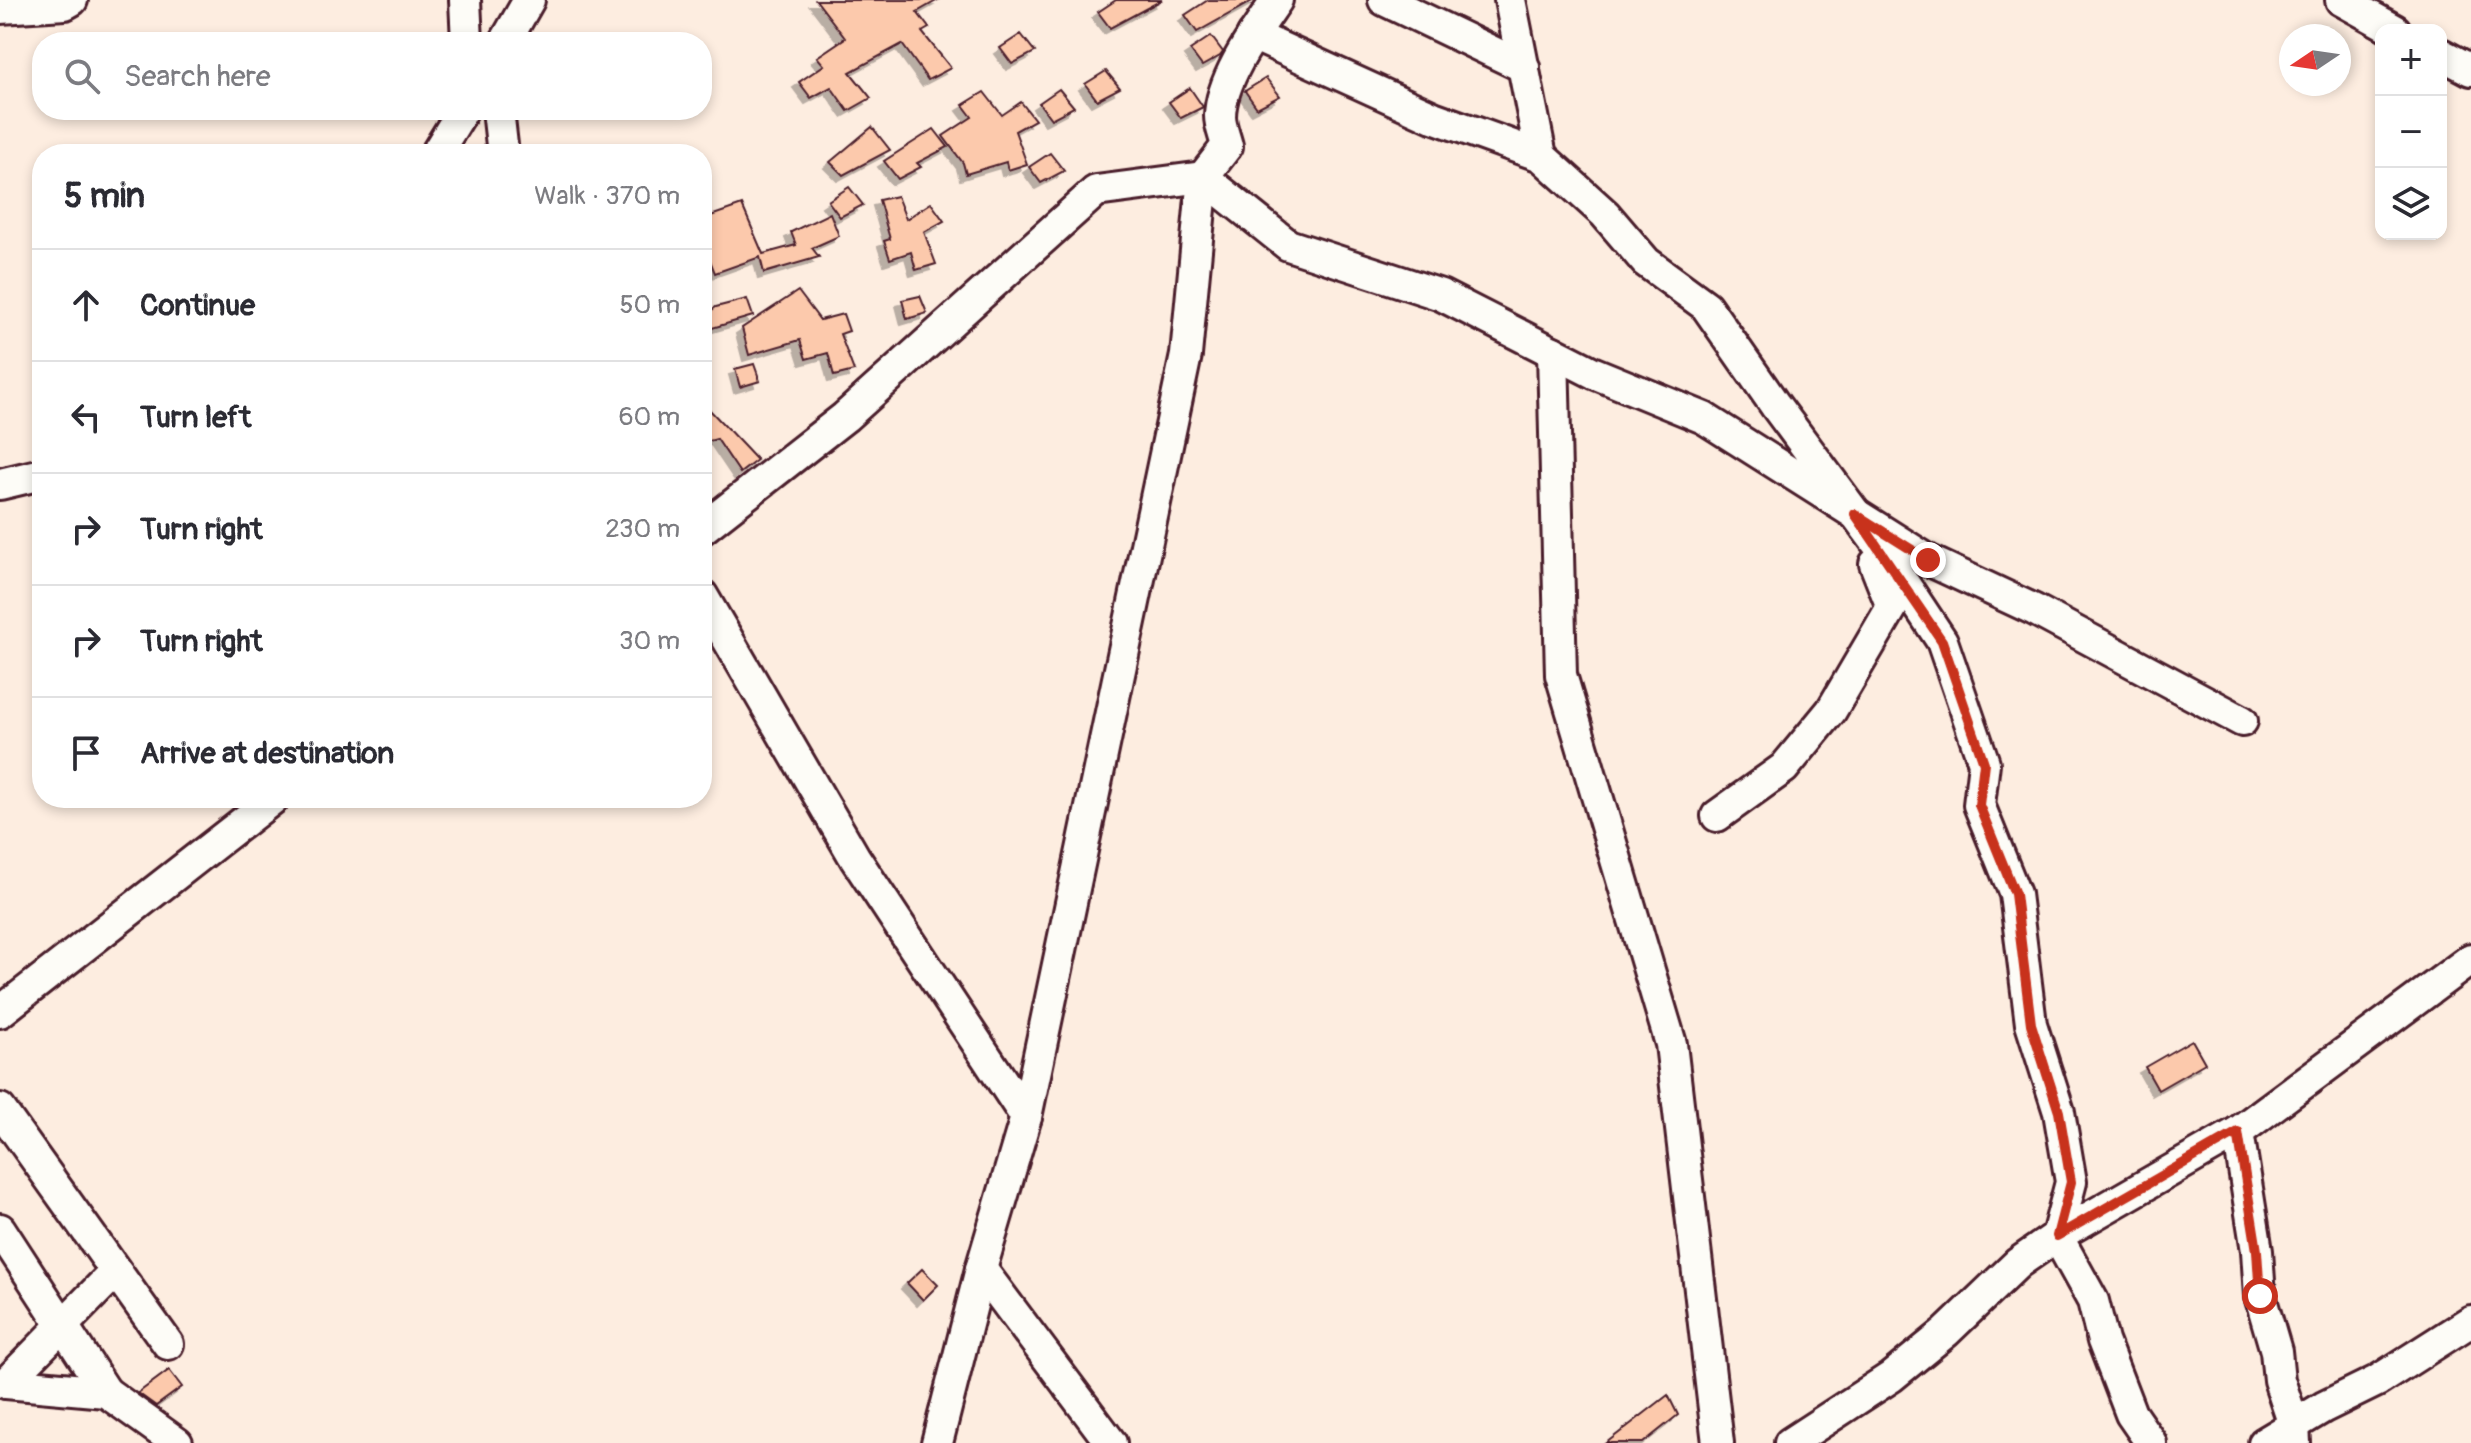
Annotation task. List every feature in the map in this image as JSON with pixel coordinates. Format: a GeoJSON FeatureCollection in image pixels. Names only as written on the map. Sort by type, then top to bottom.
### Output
{"type":"FeatureCollection","features":[{"type":"Feature","properties":{"kind":"street"},"geometry":{"type":"LineString","coordinates":[[9,0],[0,8],[65,4],[72,0]]}},
{"type":"Feature","properties":{"kind":"street"},"geometry":{"type":"LineString","coordinates":[[465,0],[467,32]]}},
{"type":"Feature","properties":{"kind":"street"},"geometry":{"type":"LineString","coordinates":[[511,32],[529,0]]}},
{"type":"Feature","properties":{"kind":"street"},"geometry":{"type":"LineString","coordinates":[[937,1443],[981,1269],[1026,1117],[1186,355],[1203,177],[1227,146],[1220,118],[1224,90],[1253,35],[1277,0]]}},
{"type":"Feature","properties":{"kind":"street"},"geometry":{"type":"LineString","coordinates":[[1384,0],[1524,67]]}},
{"type":"Feature","properties":{"kind":"street"},"geometry":{"type":"LineString","coordinates":[[1510,0],[1541,156]]}},
{"type":"Feature","properties":{"kind":"street"},"geometry":{"type":"LineString","coordinates":[[2341,0],[2384,24]]}},
{"type":"Feature","properties":{"kind":"street"},"geometry":{"type":"LineString","coordinates":[[1253,35],[1433,117],[1541,156],[1605,214],[1646,262],[1706,306],[1942,641],[1984,763],[1979,805],[2015,894],[2031,1024],[2059,1112],[2071,1182],[2057,1236],[2093,1301],[2103,1341],[2131,1414],[2151,1443]]}},
{"type":"Feature","properties":{"kind":"street"},"geometry":{"type":"LineString","coordinates":[[2447,57],[2471,70]]}},
{"type":"Feature","properties":{"kind":"street"},"geometry":{"type":"LineString","coordinates":[[442,144],[456,120]]}},
{"type":"Feature","properties":{"kind":"street"},"geometry":{"type":"LineString","coordinates":[[499,120],[502,144]]}},
{"type":"Feature","properties":{"kind":"street"},"geometry":{"type":"LineString","coordinates":[[712,521],[845,417],[1096,191],[1203,177],[1288,245],[1441,295],[1594,373],[1704,418],[1928,560],[2035,610],[2242,721]]}},
{"type":"Feature","properties":{"kind":"street"},"geometry":{"type":"LineString","coordinates":[[1553,352],[1561,675],[1671,1044],[1718,1443]]}},
{"type":"Feature","properties":{"kind":"street"},"geometry":{"type":"LineString","coordinates":[[0,484],[32,476]]}},
{"type":"Feature","properties":{"kind":"street"},"geometry":{"type":"LineString","coordinates":[[1717,816],[1784,768],[1831,711],[1892,607],[1855,514]]}},
{"type":"Feature","properties":{"kind":"street"},"geometry":{"type":"LineString","coordinates":[[712,612],[855,858],[1026,1117]]}},
{"type":"Feature","properties":{"kind":"street"},"geometry":{"type":"LineString","coordinates":[[0,1012],[242,811]]}},
{"type":"Feature","properties":{"kind":"street"},"geometry":{"type":"LineString","coordinates":[[1790,1443],[1891,1377],[1946,1332],[2018,1263],[2057,1236],[2238,1132],[2471,959]]}},
{"type":"Feature","properties":{"kind":"street"},"geometry":{"type":"LineString","coordinates":[[0,1109],[168,1344]]}},
{"type":"Feature","properties":{"kind":"street"},"geometry":{"type":"LineString","coordinates":[[2238,1132],[2257,1251],[2260,1296],[2294,1434]]}},
{"type":"Feature","properties":{"kind":"street"},"geometry":{"type":"LineString","coordinates":[[0,1229],[106,1392],[177,1443]]}},
{"type":"Feature","properties":{"kind":"street"},"geometry":{"type":"LineString","coordinates":[[981,1269],[1111,1443]]}},
{"type":"Feature","properties":{"kind":"street"},"geometry":{"type":"LineString","coordinates":[[106,1392],[6,1383],[115,1272]]}},
{"type":"Feature","properties":{"kind":"street"},"geometry":{"type":"LineString","coordinates":[[2264,1443],[2294,1434],[2471,1321]]}},
{"type":"Feature","properties":{"kind":"building"},"geometry":{"type":"Polygon","coordinates":[[[816,0],[938,0],[917,12],[929,28],[922,32],[951,68],[928,80],[902,44],[850,72],[871,98],[848,111],[831,87],[811,98],[799,82],[824,65],[817,57],[845,38],[816,0]]]}},
{"type":"Feature","properties":{"kind":"building"},"geometry":{"type":"Polygon","coordinates":[[[1116,0],[1162,0],[1110,28],[1098,12],[1116,0]]]}},
{"type":"Feature","properties":{"kind":"building"},"geometry":{"type":"Polygon","coordinates":[[[1208,0],[1254,0],[1197,32],[1185,15],[1208,0]]]}},
{"type":"Feature","properties":{"kind":"building"},"geometry":{"type":"Polygon","coordinates":[[[1021,34],[1035,52],[1012,64],[1000,48],[1021,34]]]}},
{"type":"Feature","properties":{"kind":"building"},"geometry":{"type":"Polygon","coordinates":[[[1211,36],[1223,52],[1202,66],[1190,50],[1211,36]]]}},
{"type":"Feature","properties":{"kind":"building"},"geometry":{"type":"Polygon","coordinates":[[[1106,71],[1120,88],[1097,100],[1085,84],[1106,71]]]}},
{"type":"Feature","properties":{"kind":"building"},"geometry":{"type":"Polygon","coordinates":[[[1266,78],[1280,96],[1257,108],[1245,91],[1266,78]]]}},
{"type":"Feature","properties":{"kind":"building"},"geometry":{"type":"Polygon","coordinates":[[[1190,88],[1203,107],[1181,118],[1169,102],[1190,88]]]}},
{"type":"Feature","properties":{"kind":"building"},"geometry":{"type":"Polygon","coordinates":[[[1059,89],[1074,107],[1051,119],[1039,103],[1059,89]]]}},
{"type":"Feature","properties":{"kind":"building"},"geometry":{"type":"Polygon","coordinates":[[[984,92],[1002,115],[1021,102],[1035,120],[1015,131],[1027,164],[1008,170],[1006,162],[966,174],[963,163],[943,136],[972,117],[963,105],[984,92]]]}},
{"type":"Feature","properties":{"kind":"building"},"geometry":{"type":"Polygon","coordinates":[[[872,127],[890,150],[843,175],[830,162],[872,127]]]}},
{"type":"Feature","properties":{"kind":"building"},"geometry":{"type":"Polygon","coordinates":[[[934,129],[948,147],[917,163],[921,167],[898,179],[884,161],[934,129]]]}},
{"type":"Feature","properties":{"kind":"building"},"geometry":{"type":"Polygon","coordinates":[[[1050,153],[1064,171],[1041,183],[1029,167],[1050,153]]]}},
{"type":"Feature","properties":{"kind":"building"},"geometry":{"type":"Polygon","coordinates":[[[849,187],[863,205],[840,217],[828,201],[849,187]]]}},
{"type":"Feature","properties":{"kind":"building"},"geometry":{"type":"Polygon","coordinates":[[[897,196],[906,219],[931,203],[944,221],[924,232],[936,264],[916,270],[911,252],[890,259],[884,241],[890,239],[879,200],[897,196]]]}},
{"type":"Feature","properties":{"kind":"building"},"geometry":{"type":"Polygon","coordinates":[[[742,205],[763,254],[796,245],[791,232],[830,213],[839,236],[812,248],[819,257],[764,273],[760,257],[715,273],[712,265],[712,216],[742,205]]]}},
{"type":"Feature","properties":{"kind":"building"},"geometry":{"type":"Polygon","coordinates":[[[798,291],[820,320],[843,314],[849,331],[840,334],[854,371],[834,376],[828,353],[806,359],[800,340],[749,355],[742,328],[798,291]]]}},
{"type":"Feature","properties":{"kind":"building"},"geometry":{"type":"Polygon","coordinates":[[[920,296],[927,313],[907,319],[902,300],[920,296]]]}},
{"type":"Feature","properties":{"kind":"building"},"geometry":{"type":"Polygon","coordinates":[[[747,299],[753,316],[712,328],[712,310],[747,299]]]}},
{"type":"Feature","properties":{"kind":"building"},"geometry":{"type":"Polygon","coordinates":[[[754,364],[760,381],[740,387],[735,369],[754,364]]]}},
{"type":"Feature","properties":{"kind":"building"},"geometry":{"type":"Polygon","coordinates":[[[712,412],[757,460],[740,473],[717,439],[712,440],[712,412]]]}},
{"type":"Feature","properties":{"kind":"building"},"geometry":{"type":"Polygon","coordinates":[[[2192,1040],[2205,1063],[2158,1090],[2145,1067],[2192,1040]]]}},
{"type":"Feature","properties":{"kind":"building"},"geometry":{"type":"Polygon","coordinates":[[[922,1269],[938,1285],[923,1300],[907,1283],[922,1269]]]}},
{"type":"Feature","properties":{"kind":"building"},"geometry":{"type":"Polygon","coordinates":[[[169,1370],[182,1387],[156,1406],[138,1393],[169,1370]]]}},
{"type":"Feature","properties":{"kind":"building"},"geometry":{"type":"Polygon","coordinates":[[[1668,1395],[1678,1415],[1643,1443],[1606,1443],[1668,1395]]]}},
{"type":"Feature","properties":{"kind":"route"},"geometry":{"type":"LineString","coordinates":[[1928,560],[1855,514],[1942,641],[1984,763],[1979,805],[2015,894],[2031,1024],[2059,1112],[2071,1182],[2057,1236],[2238,1132],[2257,1251],[2260,1296]]}}]}
